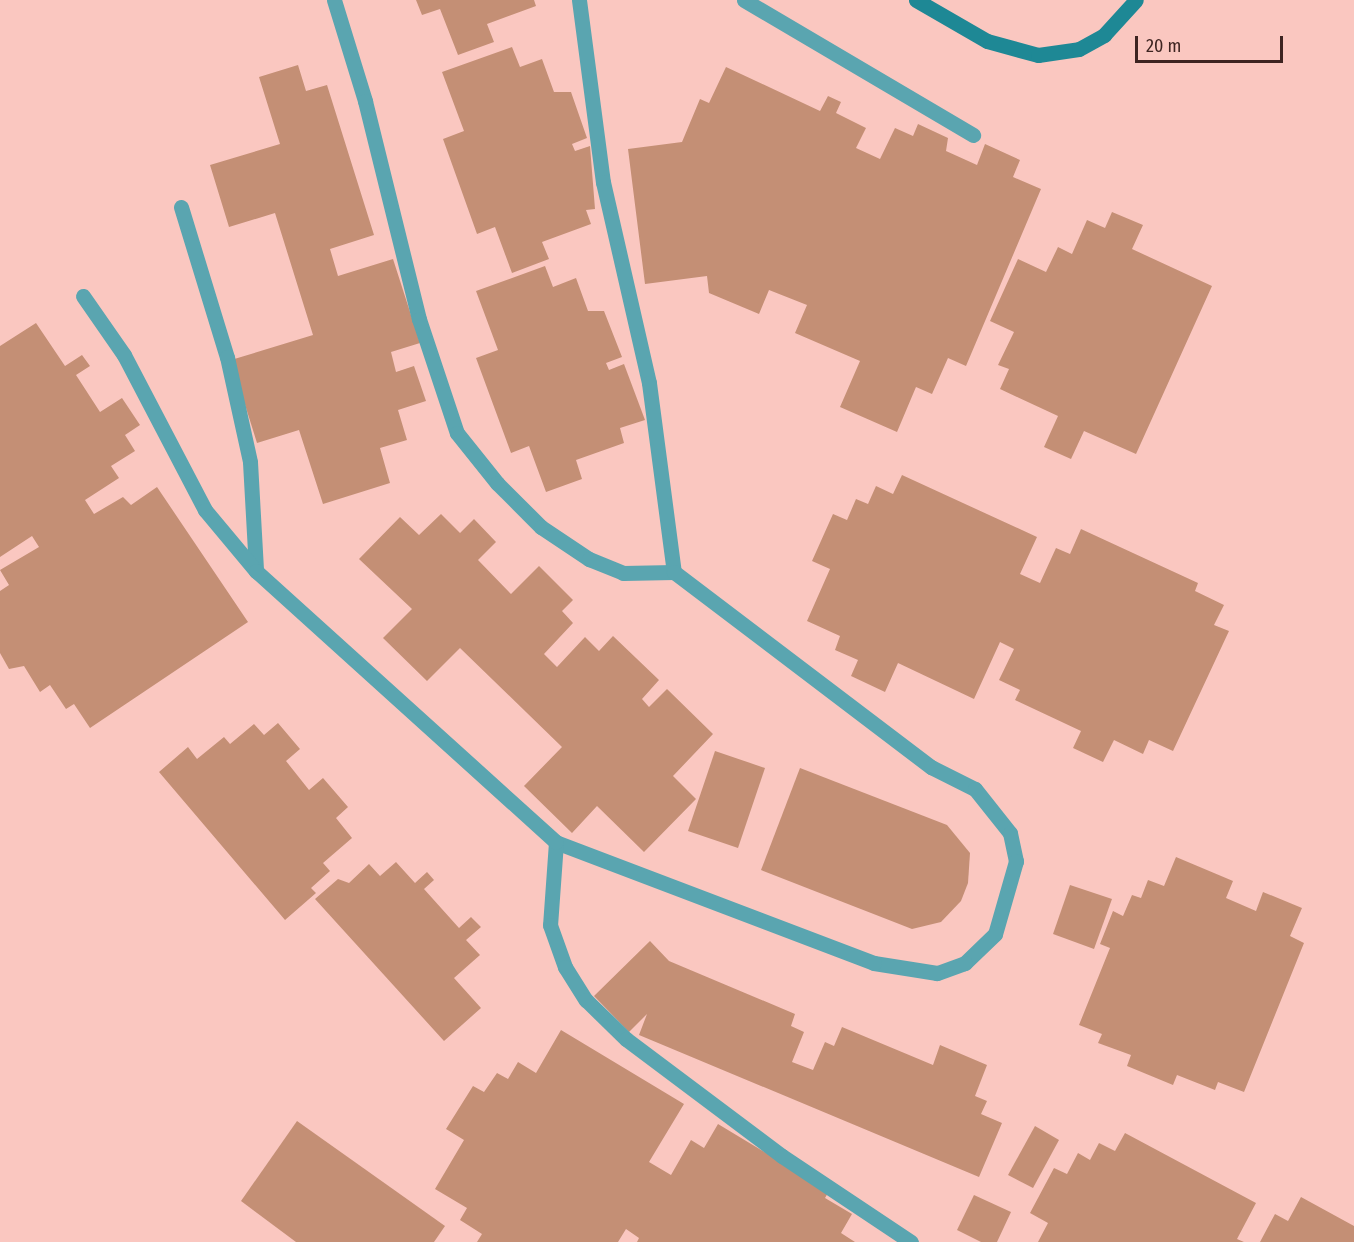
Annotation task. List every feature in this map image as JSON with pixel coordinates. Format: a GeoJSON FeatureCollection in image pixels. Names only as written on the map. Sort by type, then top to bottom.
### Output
{"type":"FeatureCollection","features":[{"type":"Feature","properties":{"kind":"street"},"geometry":{"type":"LineString","coordinates":[[83,296],[124,355],[205,510],[256,571],[556,842],[874,963],[937,973],[965,963],[995,934],[1016,861],[1011,833],[995,810],[975,789],[931,767],[674,572],[624,573],[589,559],[541,527],[497,483],[457,432],[419,319],[365,101],[334,0]]}},
{"type":"Feature","properties":{"kind":"street"},"geometry":{"type":"LineString","coordinates":[[579,0],[603,182],[649,383],[674,572]]}},
{"type":"Feature","properties":{"kind":"street"},"geometry":{"type":"LineString","coordinates":[[744,0],[973,135]]}},
{"type":"Feature","properties":{"kind":"street"},"geometry":{"type":"LineString","coordinates":[[916,0],[987,41],[1038,55],[1079,49],[1104,35],[1136,0]]}},
{"type":"Feature","properties":{"kind":"street"},"geometry":{"type":"LineString","coordinates":[[181,207],[227,357],[250,462],[256,571]]}},
{"type":"Feature","properties":{"kind":"street"},"geometry":{"type":"LineString","coordinates":[[556,842],[550,925],[565,967],[586,1000],[626,1039],[764,1143],[911,1242]]}},
{"type":"Feature","properties":{"kind":"building"},"geometry":{"type":"Polygon","coordinates":[[[416,0],[534,0],[536,6],[487,24],[494,42],[458,55],[440,9],[422,15],[416,0]]]}},
{"type":"Feature","properties":{"kind":"building"},"geometry":{"type":"Polygon","coordinates":[[[512,47],[520,67],[542,59],[554,92],[571,92],[587,138],[572,144],[575,151],[590,146],[595,209],[586,210],[591,224],[542,242],[549,259],[512,273],[495,227],[477,234],[443,139],[464,131],[442,72],[512,47]]]}},
{"type":"Feature","properties":{"kind":"building"},"geometry":{"type":"Polygon","coordinates":[[[298,65],[306,91],[327,85],[374,235],[330,249],[338,276],[393,259],[420,343],[391,352],[396,372],[414,366],[426,401],[398,410],[407,440],[380,448],[390,483],[323,504],[299,430],[257,443],[231,360],[313,335],[275,213],[229,227],[210,165],[280,144],[259,77],[298,65]]]}},
{"type":"Feature","properties":{"kind":"building"},"geometry":{"type":"Polygon","coordinates":[[[726,67],[820,111],[828,96],[841,102],[836,113],[866,128],[856,148],[880,159],[895,128],[913,136],[918,124],[948,138],[946,151],[977,165],[985,144],[1020,160],[1013,177],[1041,189],[966,366],[948,358],[932,394],[916,387],[897,432],[840,407],[860,361],[795,333],[807,305],[769,290],[759,314],[709,293],[707,276],[645,284],[628,149],[682,142],[700,99],[709,103],[726,67]]]}},
{"type":"Feature","properties":{"kind":"building"},"geometry":{"type":"Polygon","coordinates":[[[1112,212],[1143,225],[1132,249],[1212,286],[1136,454],[1084,431],[1071,459],[1044,447],[1058,416],[1000,389],[1009,369],[998,365],[1014,332],[990,321],[1018,259],[1046,272],[1058,247],[1072,254],[1087,220],[1105,228],[1112,212]]]}},
{"type":"Feature","properties":{"kind":"building"},"geometry":{"type":"Polygon","coordinates":[[[545,266],[553,287],[576,278],[588,311],[604,311],[622,357],[606,363],[609,370],[624,364],[645,420],[620,428],[624,443],[576,460],[582,479],[546,492],[529,446],[511,453],[476,358],[498,350],[476,291],[545,266]]]}},
{"type":"Feature","properties":{"kind":"building"},"geometry":{"type":"Polygon","coordinates":[[[36,323],[65,366],[82,355],[90,366],[76,375],[100,412],[122,398],[140,425],[125,435],[135,451],[111,466],[119,478],[85,500],[94,514],[123,497],[131,505],[157,487],[248,622],[90,728],[74,704],[66,709],[50,685],[40,692],[24,666],[9,669],[0,653],[0,591],[9,585],[0,570],[39,547],[32,536],[0,557],[0,346],[36,323]]]}},
{"type":"Feature","properties":{"kind":"building"},"geometry":{"type":"Polygon","coordinates":[[[902,475],[1037,537],[1020,574],[1040,583],[1056,548],[1070,554],[1081,529],[1198,583],[1195,591],[1224,605],[1214,625],[1229,631],[1173,751],[1149,740],[1143,754],[1114,740],[1103,762],[1073,748],[1081,731],[1015,700],[1020,690],[999,680],[1014,649],[1000,642],[974,699],[898,663],[885,692],[851,676],[858,660],[835,650],[840,636],[807,621],[830,569],[812,561],[833,514],[847,520],[856,499],[868,504],[876,486],[893,494],[902,475]]]}},
{"type":"Feature","properties":{"kind":"building"},"geometry":{"type":"Polygon","coordinates":[[[441,514],[460,533],[474,519],[496,542],[478,560],[511,594],[539,566],[573,600],[562,611],[573,623],[544,654],[557,667],[585,637],[599,651],[613,636],[659,680],[642,699],[649,707],[667,689],[713,734],[673,776],[696,799],[644,852],[597,806],[572,833],[524,786],[562,747],[460,648],[427,681],[383,638],[412,609],[359,559],[400,517],[419,535],[441,514]]]}},
{"type":"Feature","properties":{"kind":"building"},"geometry":{"type":"Polygon","coordinates":[[[278,723],[300,749],[286,761],[309,790],[323,778],[348,807],[336,818],[352,838],[323,863],[330,871],[311,888],[316,893],[285,920],[159,772],[188,747],[197,759],[224,737],[230,744],[254,724],[264,735],[278,723]]]}},
{"type":"Feature","properties":{"kind":"building"},"geometry":{"type":"Polygon","coordinates":[[[715,751],[765,768],[738,848],[688,831],[715,751]]]}},
{"type":"Feature","properties":{"kind":"building"},"geometry":{"type":"Polygon","coordinates":[[[800,768],[947,825],[970,853],[968,883],[961,901],[941,922],[912,929],[761,870],[800,768]]]}},
{"type":"Feature","properties":{"kind":"building"},"geometry":{"type":"Polygon","coordinates":[[[1176,857],[1233,881],[1226,898],[1256,911],[1263,892],[1302,908],[1290,936],[1304,943],[1244,1092],[1218,1082],[1215,1090],[1177,1075],[1173,1085],[1127,1066],[1131,1055],[1098,1043],[1102,1034],[1079,1025],[1110,948],[1100,944],[1113,911],[1123,916],[1132,895],[1141,898],[1148,880],[1164,886],[1176,857]]]}},
{"type":"Feature","properties":{"kind":"building"},"geometry":{"type":"Polygon","coordinates":[[[396,862],[415,883],[427,872],[434,880],[424,889],[459,928],[471,917],[481,927],[466,940],[480,955],[454,978],[481,1008],[444,1041],[315,899],[338,879],[349,883],[369,864],[380,876],[396,862]]]}},
{"type":"Feature","properties":{"kind":"building"},"geometry":{"type":"Polygon","coordinates":[[[1070,885],[1112,899],[1094,949],[1053,934],[1070,885]]]}},
{"type":"Feature","properties":{"kind":"building"},"geometry":{"type":"Polygon","coordinates":[[[650,941],[669,961],[795,1014],[791,1026],[804,1032],[792,1062],[813,1070],[825,1042],[834,1046],[842,1027],[933,1065],[940,1045],[987,1065],[975,1096],[987,1101],[981,1114],[1002,1123],[979,1177],[639,1035],[647,1014],[629,1032],[594,996],[650,941]]]}},
{"type":"Feature","properties":{"kind":"building"},"geometry":{"type":"Polygon","coordinates":[[[561,1030],[684,1104],[649,1162],[671,1175],[691,1140],[704,1148],[718,1124],[829,1191],[825,1198],[852,1214],[841,1233],[855,1242],[637,1242],[639,1238],[626,1229],[618,1242],[477,1242],[482,1234],[460,1220],[467,1208],[435,1189],[464,1140],[446,1129],[473,1086],[484,1092],[497,1073],[508,1079],[518,1062],[536,1073],[561,1030]]]}},
{"type":"Feature","properties":{"kind":"building"},"geometry":{"type":"Polygon","coordinates":[[[297,1121],[445,1226],[434,1242],[296,1242],[241,1201],[297,1121]]]}},
{"type":"Feature","properties":{"kind":"building"},"geometry":{"type":"Polygon","coordinates":[[[1035,1126],[1059,1140],[1033,1188],[1008,1175],[1035,1126]]]}},
{"type":"Feature","properties":{"kind":"building"},"geometry":{"type":"Polygon","coordinates":[[[1125,1133],[1256,1203],[1237,1239],[1244,1242],[1038,1242],[1048,1223],[1030,1213],[1054,1168],[1067,1174],[1078,1153],[1090,1160],[1099,1143],[1115,1151],[1125,1133]]]}},
{"type":"Feature","properties":{"kind":"building"},"geometry":{"type":"Polygon","coordinates":[[[974,1195],[1011,1212],[997,1242],[981,1242],[957,1230],[974,1195]]]}},
{"type":"Feature","properties":{"kind":"building"},"geometry":{"type":"Polygon","coordinates":[[[1301,1197],[1354,1226],[1354,1242],[1260,1242],[1275,1214],[1288,1221],[1301,1197]]]}}]}
